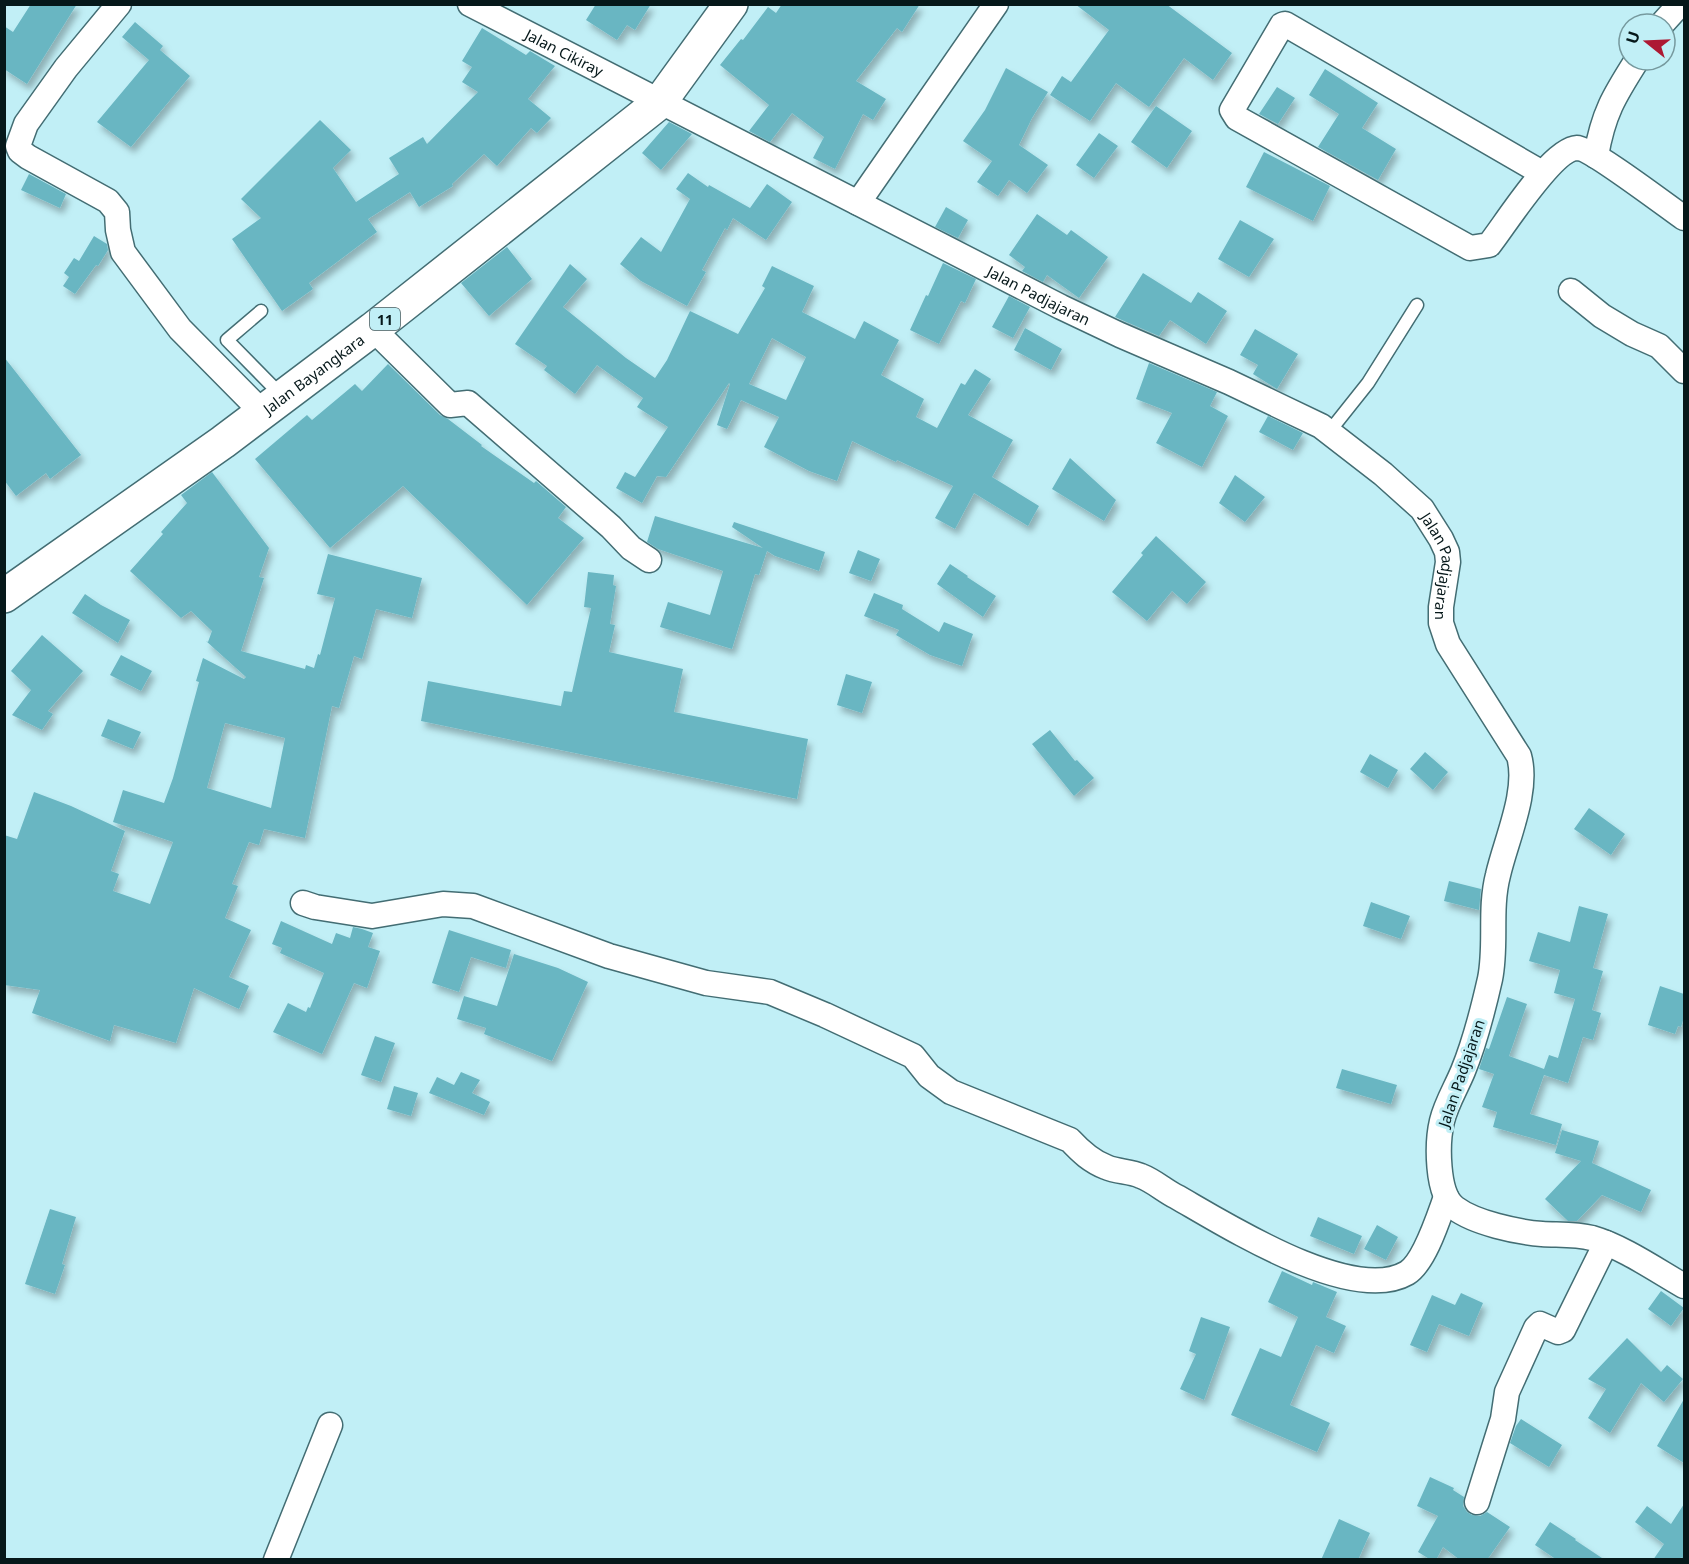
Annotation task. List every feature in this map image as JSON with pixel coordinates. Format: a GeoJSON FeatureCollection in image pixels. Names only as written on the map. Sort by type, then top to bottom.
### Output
{"type":"FeatureCollection","features":[{"type":"Feature","properties":{"kind":"highway","name":"Jalan Bayangkara"},"geometry":{"type":"LineString","coordinates":[[4,596],[373,329],[660,102],[731,4]]}},
{"type":"Feature","properties":{"kind":"street"},"geometry":{"type":"LineString","coordinates":[[119,4],[66,68],[26,124],[18,140],[18,146],[20,151],[28,157],[108,201],[117,212],[123,252],[180,329],[272,404]]}},
{"type":"Feature","properties":{"kind":"street","name":"Jalan Cikiray"},"geometry":{"type":"LineString","coordinates":[[470,4],[660,102]]}},
{"type":"Feature","properties":{"kind":"street"},"geometry":{"type":"LineString","coordinates":[[858,203],[996,4]]}},
{"type":"Feature","properties":{"kind":"street"},"geometry":{"type":"LineString","coordinates":[[1542,173],[1285,24],[1282,25],[1232,110],[1237,118],[1470,248],[1489,245],[1542,173],[1560,156],[1572,149],[1580,148],[1596,156],[1684,218]]}},
{"type":"Feature","properties":{"kind":"street"},"geometry":{"type":"LineString","coordinates":[[1596,156],[1601,126],[1613,97],[1629,72]]}},
{"type":"Feature","properties":{"kind":"street","name":"Jalan Padjajaran"},"geometry":{"type":"LineString","coordinates":[[660,102],[1061,307],[1321,426],[1383,474],[1422,509],[1447,552],[1448,562],[1441,607],[1441,623],[1448,644],[1519,756],[1521,764],[1521,790],[1497,878],[1493,903],[1494,950],[1490,978],[1478,1028],[1442,1120],[1439,1161],[1446,1197]]}},
{"type":"Feature","properties":{"kind":"street"},"geometry":{"type":"LineString","coordinates":[[1571,291],[1602,316],[1632,334],[1659,346],[1684,371]]}},
{"type":"Feature","properties":{"kind":"street"},"geometry":{"type":"LineString","coordinates":[[373,329],[450,405],[468,403],[611,526],[631,548],[649,560]]}},
{"type":"Feature","properties":{"kind":"street"},"geometry":{"type":"LineString","coordinates":[[303,903],[315,908],[372,916],[443,904],[473,906],[609,956],[706,983],[770,992],[914,1056],[929,1076],[951,1092],[1070,1140],[1084,1155],[1106,1167],[1142,1176],[1275,1251],[1325,1271],[1358,1280],[1387,1279],[1409,1272],[1429,1245],[1446,1197]]}},
{"type":"Feature","properties":{"kind":"street"},"geometry":{"type":"LineString","coordinates":[[1446,1197],[1453,1207],[1460,1211],[1501,1227],[1538,1234],[1589,1237],[1606,1243],[1684,1286]]}},
{"type":"Feature","properties":{"kind":"street"},"geometry":{"type":"LineString","coordinates":[[1477,1502],[1503,1419],[1507,1392],[1536,1328],[1540,1324],[1562,1332],[1606,1243]]}},
{"type":"Feature","properties":{"kind":"street"},"geometry":{"type":"LineString","coordinates":[[276,1560],[330,1425]]}},
{"type":"Feature","properties":{"kind":"lane"},"geometry":{"type":"LineString","coordinates":[[1329,432],[1368,383],[1417,305]]}},
{"type":"Feature","properties":{"kind":"lane"},"geometry":{"type":"LineString","coordinates":[[261,311],[227,340],[272,404]]}},
{"type":"Feature","properties":{"kind":"building"},"geometry":{"type":"Polygon","coordinates":[[[31,4],[77,4],[27,84],[4,69],[4,26],[13,32],[31,4]]]}},
{"type":"Feature","properties":{"kind":"building"},"geometry":{"type":"Polygon","coordinates":[[[596,4],[651,4],[635,30],[627,25],[617,40],[586,20],[596,4]]]}},
{"type":"Feature","properties":{"kind":"building"},"geometry":{"type":"Polygon","coordinates":[[[782,4],[920,4],[902,32],[897,28],[856,81],[886,99],[873,120],[863,114],[835,169],[813,158],[824,137],[792,113],[770,142],[749,131],[769,105],[720,65],[768,7],[776,13],[782,4]]]}},
{"type":"Feature","properties":{"kind":"building"},"geometry":{"type":"Polygon","coordinates":[[[1075,4],[1166,4],[1232,53],[1213,80],[1184,58],[1149,107],[1116,83],[1090,121],[1050,95],[1062,76],[1071,82],[1109,30],[1075,4]]]}},
{"type":"Feature","properties":{"kind":"building"},"geometry":{"type":"Polygon","coordinates":[[[135,22],[163,46],[160,50],[190,76],[131,147],[97,122],[149,60],[122,37],[135,22]]]}},
{"type":"Feature","properties":{"kind":"building"},"geometry":{"type":"Polygon","coordinates":[[[482,28],[526,55],[530,51],[555,66],[528,99],[551,118],[537,133],[531,128],[497,166],[484,154],[452,184],[453,186],[419,207],[410,192],[368,219],[377,232],[309,283],[313,289],[282,311],[232,239],[261,218],[241,199],[320,120],[351,150],[333,168],[356,202],[399,174],[389,158],[423,137],[427,144],[478,92],[462,82],[472,67],[462,61],[482,28]]]}},
{"type":"Feature","properties":{"kind":"building"},"geometry":{"type":"Polygon","coordinates":[[[1006,68],[1048,92],[1019,145],[1048,165],[1027,193],[1009,180],[998,196],[977,182],[992,161],[963,141],[985,110],[1006,68]]]}},
{"type":"Feature","properties":{"kind":"building"},"geometry":{"type":"Polygon","coordinates":[[[1325,69],[1378,103],[1362,128],[1396,149],[1378,180],[1318,147],[1339,114],[1309,95],[1325,69]]]}},
{"type":"Feature","properties":{"kind":"building"},"geometry":{"type":"Polygon","coordinates":[[[1277,87],[1295,98],[1278,124],[1259,114],[1277,87]]]}},
{"type":"Feature","properties":{"kind":"building"},"geometry":{"type":"Polygon","coordinates":[[[1156,106],[1192,131],[1167,168],[1131,142],[1156,106]]]}},
{"type":"Feature","properties":{"kind":"building"},"geometry":{"type":"Polygon","coordinates":[[[669,122],[692,134],[661,170],[642,153],[669,122]]]}},
{"type":"Feature","properties":{"kind":"building"},"geometry":{"type":"Polygon","coordinates":[[[1099,133],[1118,146],[1094,178],[1076,165],[1099,133]]]}},
{"type":"Feature","properties":{"kind":"building"},"geometry":{"type":"Polygon","coordinates":[[[1264,152],[1330,186],[1313,221],[1246,187],[1264,152]]]}},
{"type":"Feature","properties":{"kind":"building"},"geometry":{"type":"Polygon","coordinates":[[[688,173],[708,187],[709,185],[750,208],[767,184],[792,202],[766,240],[733,218],[702,270],[706,272],[687,306],[641,281],[620,264],[641,237],[661,252],[690,199],[676,189],[688,173]]]}},
{"type":"Feature","properties":{"kind":"building"},"geometry":{"type":"Polygon","coordinates":[[[29,174],[66,194],[60,208],[21,190],[29,174]]]}},
{"type":"Feature","properties":{"kind":"building"},"geometry":{"type":"Polygon","coordinates":[[[946,207],[968,220],[958,238],[935,227],[946,207]]]}},
{"type":"Feature","properties":{"kind":"building"},"geometry":{"type":"Polygon","coordinates":[[[1037,214],[1067,235],[1071,230],[1108,257],[1079,298],[1047,275],[1043,282],[1022,271],[1025,267],[1009,255],[1037,214]]]}},
{"type":"Feature","properties":{"kind":"building"},"geometry":{"type":"Polygon","coordinates":[[[1240,220],[1274,239],[1249,277],[1218,259],[1240,220]]]}},
{"type":"Feature","properties":{"kind":"building"},"geometry":{"type":"Polygon","coordinates":[[[94,236],[107,244],[108,250],[75,294],[63,286],[69,277],[64,273],[74,258],[79,261],[94,236]]]}},
{"type":"Feature","properties":{"kind":"building"},"geometry":{"type":"Polygon","coordinates":[[[507,247],[532,279],[489,316],[461,283],[507,247]]]}},
{"type":"Feature","properties":{"kind":"building"},"geometry":{"type":"Polygon","coordinates":[[[943,263],[976,279],[965,303],[961,301],[939,344],[910,330],[943,263]]]}},
{"type":"Feature","properties":{"kind":"building"},"geometry":{"type":"Polygon","coordinates":[[[570,264],[587,279],[563,307],[626,358],[655,378],[667,360],[690,311],[738,334],[765,288],[762,286],[772,266],[814,286],[802,312],[855,339],[864,321],[899,340],[881,375],[924,399],[916,417],[937,428],[961,383],[965,385],[975,369],[991,379],[968,415],[1013,440],[992,477],[1039,506],[1028,526],[974,493],[955,529],[935,518],[953,486],[897,460],[896,462],[852,441],[837,481],[809,471],[764,447],[779,417],[741,400],[727,429],[717,425],[729,383],[666,477],[657,476],[642,503],[616,488],[625,472],[635,477],[668,427],[637,407],[643,398],[597,365],[575,394],[544,370],[547,366],[515,344],[570,264]],[[772,338],[749,384],[786,400],[806,357],[772,338]]]}},
{"type":"Feature","properties":{"kind":"building"},"geometry":{"type":"Polygon","coordinates":[[[1143,273],[1191,303],[1198,292],[1227,311],[1206,344],[1170,320],[1159,336],[1115,317],[1143,273]]]}},
{"type":"Feature","properties":{"kind":"building"},"geometry":{"type":"Polygon","coordinates":[[[1009,296],[1030,307],[1013,338],[992,327],[1009,296]]]}},
{"type":"Feature","properties":{"kind":"building"},"geometry":{"type":"Polygon","coordinates":[[[1025,328],[1062,349],[1051,370],[1014,350],[1025,328]]]}},
{"type":"Feature","properties":{"kind":"building"},"geometry":{"type":"Polygon","coordinates":[[[1255,329],[1298,354],[1277,389],[1253,374],[1258,365],[1240,355],[1255,329]]]}},
{"type":"Feature","properties":{"kind":"building"},"geometry":{"type":"Polygon","coordinates":[[[4,357],[81,455],[50,479],[46,473],[16,496],[4,480],[4,357]]]}},
{"type":"Feature","properties":{"kind":"building"},"geometry":{"type":"Polygon","coordinates":[[[1149,363],[1217,392],[1210,406],[1228,416],[1202,467],[1156,443],[1172,413],[1136,399],[1149,363]]]}},
{"type":"Feature","properties":{"kind":"building"},"geometry":{"type":"Polygon","coordinates":[[[388,364],[440,415],[534,483],[536,481],[566,507],[558,518],[584,538],[527,605],[403,486],[330,548],[255,459],[307,415],[312,420],[355,384],[362,391],[388,364]]]}},
{"type":"Feature","properties":{"kind":"building"},"geometry":{"type":"Polygon","coordinates":[[[1268,416],[1303,433],[1293,450],[1259,432],[1268,416]]]}},
{"type":"Feature","properties":{"kind":"building"},"geometry":{"type":"Polygon","coordinates":[[[1070,458],[1116,500],[1104,521],[1052,489],[1070,458]]]}},
{"type":"Feature","properties":{"kind":"building"},"geometry":{"type":"Polygon","coordinates":[[[212,472],[269,548],[259,577],[264,578],[241,651],[305,669],[306,665],[314,668],[318,654],[320,655],[335,598],[317,594],[328,554],[422,578],[412,618],[376,609],[362,659],[354,656],[339,708],[332,706],[305,838],[264,829],[259,845],[249,842],[232,884],[238,886],[225,918],[251,930],[229,977],[249,986],[239,1009],[194,988],[176,1043],[114,1025],[110,1041],[32,1013],[40,990],[4,985],[4,835],[17,839],[34,792],[125,831],[111,871],[119,874],[113,891],[150,904],[173,842],[113,822],[123,790],[164,803],[199,682],[196,681],[203,658],[244,679],[246,677],[206,641],[208,642],[212,631],[191,611],[181,618],[130,571],[187,503],[181,495],[212,472]],[[225,723],[207,788],[271,808],[285,738],[225,723]]]}},
{"type":"Feature","properties":{"kind":"building"},"geometry":{"type":"Polygon","coordinates":[[[1235,475],[1265,497],[1245,522],[1219,503],[1235,475]]]}},
{"type":"Feature","properties":{"kind":"building"},"geometry":{"type":"Polygon","coordinates":[[[655,516],[763,548],[732,527],[734,522],[825,552],[819,571],[767,551],[759,575],[755,574],[732,649],[660,627],[668,602],[710,615],[723,571],[658,549],[647,542],[655,516]]]}},
{"type":"Feature","properties":{"kind":"building"},"geometry":{"type":"Polygon","coordinates":[[[1156,536],[1206,582],[1187,604],[1172,591],[1147,621],[1112,592],[1156,536]]]}},
{"type":"Feature","properties":{"kind":"building"},"geometry":{"type":"Polygon","coordinates":[[[858,550],[880,559],[871,581],[849,573],[858,550]]]}},
{"type":"Feature","properties":{"kind":"building"},"geometry":{"type":"Polygon","coordinates":[[[950,564],[996,596],[983,617],[937,584],[950,564]]]}},
{"type":"Feature","properties":{"kind":"building"},"geometry":{"type":"Polygon","coordinates":[[[588,572],[614,575],[613,585],[616,586],[610,624],[615,625],[609,652],[683,669],[674,712],[808,739],[797,799],[421,721],[428,681],[561,706],[564,691],[572,692],[591,608],[584,607],[588,572]]]}},
{"type":"Feature","properties":{"kind":"building"},"geometry":{"type":"Polygon","coordinates":[[[874,593],[903,605],[902,609],[939,632],[944,622],[973,634],[962,666],[930,655],[896,635],[899,630],[864,616],[874,593]]]}},
{"type":"Feature","properties":{"kind":"building"},"geometry":{"type":"Polygon","coordinates":[[[85,594],[130,620],[118,643],[72,613],[85,594]]]}},
{"type":"Feature","properties":{"kind":"building"},"geometry":{"type":"Polygon","coordinates":[[[42,635],[83,671],[48,711],[53,714],[42,730],[12,715],[31,690],[11,671],[42,635]]]}},
{"type":"Feature","properties":{"kind":"building"},"geometry":{"type":"Polygon","coordinates":[[[121,655],[152,671],[141,691],[110,675],[121,655]]]}},
{"type":"Feature","properties":{"kind":"building"},"geometry":{"type":"Polygon","coordinates":[[[846,674],[872,682],[862,713],[837,705],[846,674]]]}},
{"type":"Feature","properties":{"kind":"building"},"geometry":{"type":"Polygon","coordinates":[[[108,719],[141,732],[133,749],[101,736],[108,719]]]}},
{"type":"Feature","properties":{"kind":"building"},"geometry":{"type":"Polygon","coordinates":[[[1050,730],[1075,761],[1077,760],[1094,778],[1074,796],[1032,744],[1050,730]]]}},
{"type":"Feature","properties":{"kind":"building"},"geometry":{"type":"Polygon","coordinates":[[[1425,752],[1448,772],[1433,790],[1410,769],[1425,752]]]}},
{"type":"Feature","properties":{"kind":"building"},"geometry":{"type":"Polygon","coordinates":[[[1370,754],[1398,770],[1388,788],[1360,772],[1370,754]]]}},
{"type":"Feature","properties":{"kind":"building"},"geometry":{"type":"Polygon","coordinates":[[[1589,808],[1625,834],[1611,855],[1574,829],[1589,808]]]}},
{"type":"Feature","properties":{"kind":"building"},"geometry":{"type":"Polygon","coordinates":[[[1449,881],[1481,889],[1479,910],[1444,901],[1449,881]]]}},
{"type":"Feature","properties":{"kind":"building"},"geometry":{"type":"Polygon","coordinates":[[[1371,902],[1410,916],[1401,939],[1363,926],[1371,902]]]}},
{"type":"Feature","properties":{"kind":"building"},"geometry":{"type":"Polygon","coordinates":[[[1579,906],[1608,914],[1593,968],[1603,971],[1592,1010],[1601,1013],[1593,1040],[1583,1037],[1568,1083],[1544,1075],[1530,1114],[1562,1124],[1556,1145],[1493,1127],[1497,1112],[1482,1107],[1494,1074],[1479,1069],[1486,1048],[1489,1049],[1507,997],[1527,1004],[1509,1056],[1544,1069],[1549,1055],[1558,1058],[1575,999],[1554,993],[1560,970],[1529,961],[1538,932],[1570,942],[1579,906]]]}},
{"type":"Feature","properties":{"kind":"building"},"geometry":{"type":"Polygon","coordinates":[[[281,921],[332,944],[336,933],[350,938],[353,927],[362,929],[373,933],[368,947],[380,951],[367,988],[354,983],[322,1054],[273,1032],[288,1003],[306,1012],[308,1007],[310,1008],[324,973],[280,953],[282,948],[272,944],[281,921]]]}},
{"type":"Feature","properties":{"kind":"building"},"geometry":{"type":"Polygon","coordinates":[[[449,930],[511,950],[506,968],[471,957],[459,992],[432,983],[449,930]]]}},
{"type":"Feature","properties":{"kind":"building"},"geometry":{"type":"Polygon","coordinates":[[[514,954],[558,968],[588,982],[552,1061],[484,1034],[486,1028],[457,1019],[464,996],[497,1006],[514,954]]]}},
{"type":"Feature","properties":{"kind":"building"},"geometry":{"type":"Polygon","coordinates":[[[1660,986],[1684,994],[1684,1017],[1681,1027],[1678,1026],[1675,1034],[1648,1025],[1660,986]]]}},
{"type":"Feature","properties":{"kind":"building"},"geometry":{"type":"Polygon","coordinates":[[[375,1036],[395,1043],[381,1082],[361,1075],[375,1036]]]}},
{"type":"Feature","properties":{"kind":"building"},"geometry":{"type":"Polygon","coordinates":[[[1342,1069],[1397,1085],[1391,1104],[1336,1088],[1342,1069]]]}},
{"type":"Feature","properties":{"kind":"building"},"geometry":{"type":"Polygon","coordinates":[[[461,1072],[480,1080],[472,1093],[490,1102],[484,1115],[429,1093],[437,1077],[454,1085],[461,1072]]]}},
{"type":"Feature","properties":{"kind":"building"},"geometry":{"type":"Polygon","coordinates":[[[394,1086],[418,1093],[411,1116],[387,1109],[394,1086]]]}},
{"type":"Feature","properties":{"kind":"building"},"geometry":{"type":"Polygon","coordinates":[[[1562,1130],[1599,1141],[1592,1163],[1651,1190],[1641,1212],[1602,1195],[1577,1221],[1568,1221],[1545,1199],[1581,1161],[1555,1153],[1562,1130]]]}},
{"type":"Feature","properties":{"kind":"building"},"geometry":{"type":"Polygon","coordinates":[[[50,1209],[76,1217],[62,1264],[65,1265],[55,1294],[25,1284],[50,1209]]]}},
{"type":"Feature","properties":{"kind":"building"},"geometry":{"type":"Polygon","coordinates":[[[1318,1217],[1362,1236],[1354,1254],[1310,1236],[1318,1217]]]}},
{"type":"Feature","properties":{"kind":"building"},"geometry":{"type":"Polygon","coordinates":[[[1377,1225],[1398,1237],[1386,1260],[1364,1249],[1377,1225]]]}},
{"type":"Feature","properties":{"kind":"building"},"geometry":{"type":"Polygon","coordinates":[[[1282,1271],[1312,1285],[1313,1282],[1337,1292],[1326,1317],[1346,1326],[1334,1353],[1316,1345],[1290,1405],[1330,1423],[1317,1452],[1231,1415],[1260,1348],[1281,1357],[1298,1317],[1268,1302],[1282,1271]]]}},
{"type":"Feature","properties":{"kind":"building"},"geometry":{"type":"Polygon","coordinates":[[[1661,1291],[1684,1308],[1671,1326],[1648,1309],[1661,1291]]]}},
{"type":"Feature","properties":{"kind":"building"},"geometry":{"type":"Polygon","coordinates":[[[1461,1293],[1483,1303],[1469,1336],[1439,1324],[1427,1352],[1410,1345],[1432,1295],[1455,1305],[1461,1293]]]}},
{"type":"Feature","properties":{"kind":"building"},"geometry":{"type":"Polygon","coordinates":[[[1201,1317],[1230,1327],[1204,1400],[1180,1389],[1196,1354],[1189,1351],[1201,1317]]]}},
{"type":"Feature","properties":{"kind":"building"},"geometry":{"type":"Polygon","coordinates":[[[1627,1338],[1661,1372],[1667,1365],[1683,1379],[1664,1402],[1641,1383],[1610,1433],[1588,1418],[1606,1389],[1588,1379],[1627,1338]]]}},
{"type":"Feature","properties":{"kind":"building"},"geometry":{"type":"Polygon","coordinates":[[[1684,1399],[1684,1463],[1657,1446],[1684,1399]]]}},
{"type":"Feature","properties":{"kind":"building"},"geometry":{"type":"Polygon","coordinates":[[[1521,1419],[1562,1445],[1549,1467],[1510,1443],[1521,1419]]]}},
{"type":"Feature","properties":{"kind":"building"},"geometry":{"type":"Polygon","coordinates":[[[1430,1477],[1454,1488],[1453,1490],[1464,1497],[1463,1506],[1467,1512],[1480,1516],[1487,1512],[1510,1527],[1487,1560],[1460,1560],[1443,1547],[1436,1560],[1431,1560],[1418,1552],[1438,1516],[1417,1506],[1430,1477]]]}},
{"type":"Feature","properties":{"kind":"building"},"geometry":{"type":"Polygon","coordinates":[[[1684,1504],[1684,1560],[1681,1557],[1680,1560],[1653,1560],[1664,1544],[1635,1522],[1647,1506],[1671,1524],[1684,1504]]]}},
{"type":"Feature","properties":{"kind":"building"},"geometry":{"type":"Polygon","coordinates":[[[1339,1519],[1370,1533],[1358,1560],[1321,1560],[1339,1519]]]}},
{"type":"Feature","properties":{"kind":"building"},"geometry":{"type":"Polygon","coordinates":[[[1550,1522],[1605,1560],[1557,1560],[1535,1545],[1550,1522]]]}}]}
